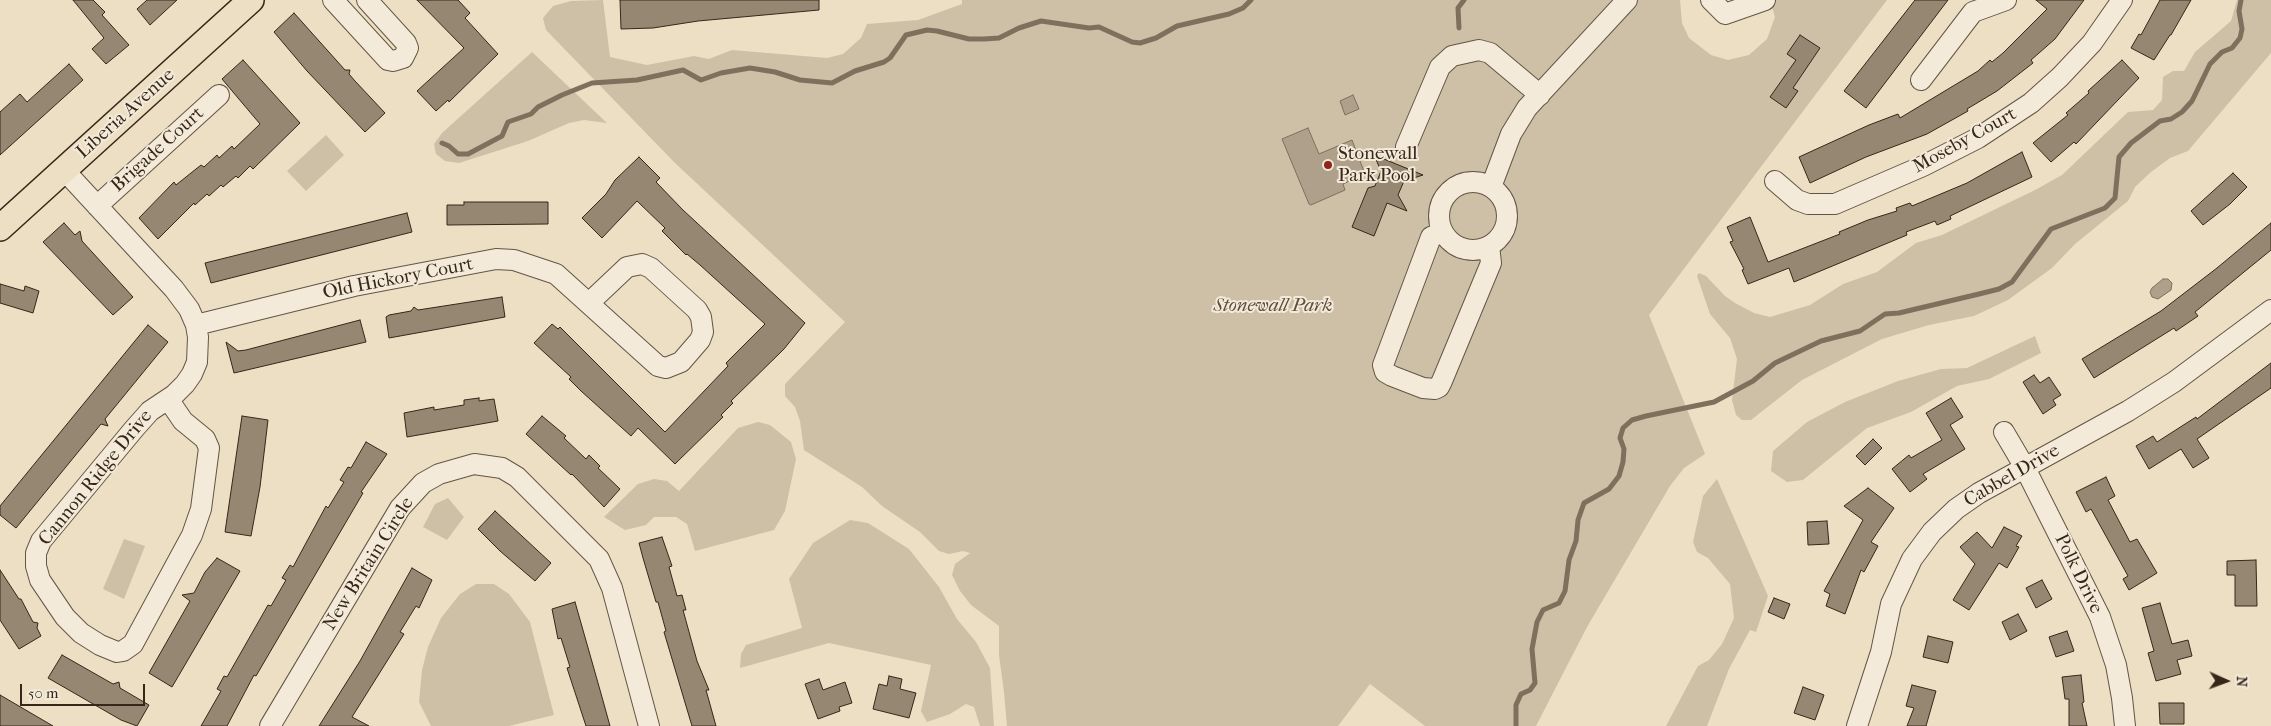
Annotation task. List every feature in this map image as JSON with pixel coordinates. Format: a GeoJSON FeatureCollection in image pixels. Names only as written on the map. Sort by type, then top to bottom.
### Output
{"type":"FeatureCollection","features":[{"type":"Feature","properties":{"kind":"main road","name":"Liberia Avenue"},"geometry":{"type":"LineString","coordinates":[[0,228],[251,0]]}},
{"type":"Feature","properties":{"kind":"street"},"geometry":{"type":"LineString","coordinates":[[333,0],[388,60],[393,62],[403,58],[408,48],[406,43],[367,0]]}},
{"type":"Feature","properties":{"kind":"street"},"geometry":{"type":"LineString","coordinates":[[1491,187],[1511,134],[1528,108],[1627,0]]}},
{"type":"Feature","properties":{"kind":"street"},"geometry":{"type":"LineString","coordinates":[[1718,7],[1765,0]]}},
{"type":"Feature","properties":{"kind":"street"},"geometry":{"type":"LineString","coordinates":[[1921,80],[1973,12],[1976,4],[1993,6],[2006,0]]}},
{"type":"Feature","properties":{"kind":"street","name":"Moseby Court"},"geometry":{"type":"LineString","coordinates":[[1775,181],[1797,200],[1808,204],[1835,204],[1923,166],[1978,138],[2030,103],[2060,77],[2092,43],[2122,0]]}},
{"type":"Feature","properties":{"kind":"street"},"geometry":{"type":"LineString","coordinates":[[1406,147],[1440,67],[1452,56],[1479,50],[1490,53],[1540,94]]}},
{"type":"Feature","properties":{"kind":"street","name":"Brigade Court"},"geometry":{"type":"LineString","coordinates":[[97,206],[219,95]]}},
{"type":"Feature","properties":{"kind":"street","name":"Cannon Ridge Drive"},"geometry":{"type":"LineString","coordinates":[[64,170],[174,289],[189,309],[196,325],[198,352],[192,374],[168,399],[150,411],[134,429],[41,541],[36,554],[36,566],[40,580],[65,617],[81,633],[100,645],[117,652],[123,651],[133,644],[192,535],[201,510],[209,448],[204,440],[183,420],[168,399]]}},
{"type":"Feature","properties":{"kind":"street"},"geometry":{"type":"LineString","coordinates":[[1465,183],[1482,183],[1491,187],[1503,200],[1506,217],[1502,234],[1489,246],[1480,249],[1463,248],[1448,239],[1440,224],[1440,206],[1450,191],[1465,183]]}},
{"type":"Feature","properties":{"kind":"street"},"geometry":{"type":"LineString","coordinates":[[1443,232],[1431,237],[1383,365],[1385,372],[1423,388],[1435,389],[1439,387],[1490,263],[1489,246]]}},
{"type":"Feature","properties":{"kind":"street","name":"Old Hickory Court"},"geometry":{"type":"LineString","coordinates":[[196,325],[354,286],[496,259],[514,260],[545,269],[568,282],[658,366],[666,368],[681,362],[700,340],[703,332],[701,317],[697,310],[651,268],[642,264],[627,267],[590,302]]}},
{"type":"Feature","properties":{"kind":"street","name":"Cabbel Drive"},"geometry":{"type":"LineString","coordinates":[[1857,726],[1881,652],[1891,604],[1912,559],[1932,532],[1956,509],[2024,466],[2128,410],[2167,386],[2271,310]]}},
{"type":"Feature","properties":{"kind":"street","name":"Polk Drive"},"geometry":{"type":"LineString","coordinates":[[2004,432],[2024,466],[2089,593],[2106,632],[2119,681],[2125,726]]}},
{"type":"Feature","properties":{"kind":"street","name":"New Britain Circle"},"geometry":{"type":"LineString","coordinates":[[270,726],[400,508],[423,484],[439,474],[474,464],[502,468],[517,477],[598,559],[612,588],[649,726]]}},
{"type":"Feature","properties":{"kind":"green space","name":"Stonewall Park"},"geometry":{"type":"Polygon","coordinates":[[[603,0],[610,57],[647,65],[694,56],[709,59],[732,50],[827,58],[843,54],[861,38],[867,24],[918,20],[962,4],[962,0],[1680,0],[1682,23],[1689,38],[1711,55],[1728,60],[1749,55],[1767,39],[1775,17],[1770,0],[1887,0],[1649,315],[1705,454],[1684,468],[1670,486],[1587,627],[1536,726],[1425,726],[1370,684],[1338,726],[1007,726],[999,655],[999,626],[971,605],[960,591],[952,575],[955,564],[970,553],[963,551],[949,554],[939,551],[920,532],[882,506],[862,487],[804,450],[800,421],[795,407],[785,396],[785,384],[845,322],[675,163],[546,30],[543,18],[553,6],[571,1],[603,0]]]}},
{"type":"Feature","properties":{"kind":"green space"},"geometry":{"type":"Polygon","coordinates":[[[2237,0],[2271,0],[2271,53],[2188,151],[2170,158],[2151,172],[2135,187],[2128,201],[2075,244],[2052,268],[2008,300],[1974,316],[1929,325],[1882,339],[1802,380],[1751,420],[1742,420],[1736,415],[1732,400],[1737,359],[1730,338],[1710,314],[1697,276],[1699,273],[1706,276],[1725,296],[1735,303],[1754,313],[1770,317],[1810,305],[1843,284],[1877,272],[1916,243],[1942,235],[2062,175],[2128,112],[2153,110],[2162,100],[2163,77],[2173,71],[2184,71],[2195,52],[2231,21],[2237,0]]]}},
{"type":"Feature","properties":{"kind":"green space"},"geometry":{"type":"Polygon","coordinates":[[[532,52],[607,123],[584,120],[569,123],[528,141],[459,163],[445,161],[436,154],[434,144],[442,133],[532,52]]]}},
{"type":"Feature","properties":{"kind":"green space"},"geometry":{"type":"Polygon","coordinates":[[[326,135],[344,155],[306,191],[287,171],[326,135]]]}},
{"type":"Feature","properties":{"kind":"green space"},"geometry":{"type":"Polygon","coordinates":[[[2035,336],[2041,353],[1989,379],[1957,386],[1911,412],[1867,428],[1803,480],[1787,482],[1771,471],[1773,451],[1807,422],[1845,402],[1898,381],[1941,369],[1967,368],[2035,336]]]}},
{"type":"Feature","properties":{"kind":"green space"},"geometry":{"type":"Polygon","coordinates":[[[758,422],[770,425],[791,442],[796,459],[785,511],[774,530],[695,551],[687,524],[676,517],[654,517],[646,525],[625,530],[604,517],[638,484],[654,479],[667,481],[679,491],[738,428],[758,422]]]}},
{"type":"Feature","properties":{"kind":"green space"},"geometry":{"type":"Polygon","coordinates":[[[1717,479],[1768,596],[1756,632],[1750,630],[1729,669],[1707,726],[1666,726],[1698,666],[1709,660],[1722,644],[1734,618],[1730,584],[1708,558],[1697,552],[1693,542],[1703,496],[1717,479]]]}},
{"type":"Feature","properties":{"kind":"green space"},"geometry":{"type":"Polygon","coordinates":[[[448,498],[464,517],[447,540],[423,527],[435,504],[448,498]]]}},
{"type":"Feature","properties":{"kind":"green space"},"geometry":{"type":"Polygon","coordinates":[[[850,520],[868,523],[909,549],[939,587],[957,619],[976,642],[990,668],[994,726],[980,726],[974,707],[966,704],[950,714],[927,722],[921,711],[931,665],[829,643],[740,668],[741,654],[746,645],[802,628],[789,579],[813,543],[850,520]]]}},
{"type":"Feature","properties":{"kind":"green space"},"geometry":{"type":"Polygon","coordinates":[[[124,539],[145,546],[124,599],[103,589],[124,539]]]}},
{"type":"Feature","properties":{"kind":"green space"},"geometry":{"type":"Polygon","coordinates":[[[476,584],[494,584],[509,594],[530,622],[554,715],[509,726],[431,726],[419,702],[422,670],[428,647],[441,618],[460,594],[476,584]]]}},
{"type":"Feature","properties":{"kind":"shaded area"},"geometry":{"type":"Polygon","coordinates":[[[1353,95],[1359,109],[1345,115],[1340,101],[1353,95]]]}},
{"type":"Feature","properties":{"kind":"shaded area","name":"Stonewall Park Pool"},"geometry":{"type":"Polygon","coordinates":[[[1308,128],[1319,154],[1352,140],[1365,174],[1343,184],[1345,190],[1311,205],[1282,139],[1308,128]]]}},
{"type":"Feature","properties":{"kind":"shaded area"},"geometry":{"type":"Polygon","coordinates":[[[2163,279],[2168,279],[2172,283],[2171,290],[2158,299],[2152,297],[2150,292],[2152,288],[2163,279]]]}},
{"type":"Feature","properties":{"kind":"building"},"geometry":{"type":"Polygon","coordinates":[[[73,0],[93,0],[105,12],[102,15],[129,45],[106,64],[92,49],[104,38],[73,0]]]}},
{"type":"Feature","properties":{"kind":"building"},"geometry":{"type":"Polygon","coordinates":[[[147,0],[177,0],[150,25],[137,9],[147,0]]]}},
{"type":"Feature","properties":{"kind":"building"},"geometry":{"type":"Polygon","coordinates":[[[417,0],[458,0],[470,13],[465,18],[498,54],[449,102],[448,100],[436,111],[417,91],[464,48],[417,0]]]}},
{"type":"Feature","properties":{"kind":"building"},"geometry":{"type":"Polygon","coordinates":[[[620,0],[819,0],[819,10],[698,21],[653,28],[621,29],[620,0]]]}},
{"type":"Feature","properties":{"kind":"building"},"geometry":{"type":"Polygon","coordinates":[[[1915,0],[1948,0],[1866,108],[1844,91],[1915,0]]]}},
{"type":"Feature","properties":{"kind":"building"},"geometry":{"type":"Polygon","coordinates":[[[2036,0],[2084,0],[2055,39],[2031,60],[2033,63],[1997,91],[1967,109],[1968,111],[1927,134],[1866,157],[1810,183],[1799,157],[1869,125],[1898,114],[1900,118],[1978,71],[1990,60],[1992,62],[2047,9],[2036,0]]]}},
{"type":"Feature","properties":{"kind":"building"},"geometry":{"type":"Polygon","coordinates":[[[2160,0],[2191,0],[2154,60],[2131,48],[2139,34],[2141,35],[2160,0]]]}},
{"type":"Feature","properties":{"kind":"building"},"geometry":{"type":"Polygon","coordinates":[[[294,13],[345,70],[350,70],[349,74],[385,113],[365,132],[307,71],[274,32],[294,13]]]}},
{"type":"Feature","properties":{"kind":"building"},"geometry":{"type":"Polygon","coordinates":[[[1800,35],[1820,48],[1793,88],[1798,91],[1786,108],[1770,97],[1796,60],[1787,54],[1800,35]]]}},
{"type":"Feature","properties":{"kind":"building"},"geometry":{"type":"Polygon","coordinates":[[[243,60],[300,123],[253,169],[250,166],[238,178],[236,176],[223,187],[221,185],[209,196],[207,194],[195,205],[194,203],[158,239],[139,218],[174,182],[176,185],[201,165],[204,167],[217,155],[219,158],[232,146],[234,149],[260,124],[222,79],[243,60]]]}},
{"type":"Feature","properties":{"kind":"building"},"geometry":{"type":"Polygon","coordinates":[[[2122,60],[2139,78],[2076,144],[2074,142],[2051,162],[2033,143],[2068,115],[2066,113],[2122,60]]]}},
{"type":"Feature","properties":{"kind":"building"},"geometry":{"type":"Polygon","coordinates":[[[69,64],[83,80],[0,155],[0,112],[20,94],[27,102],[69,64]]]}},
{"type":"Feature","properties":{"kind":"building"},"geometry":{"type":"Polygon","coordinates":[[[2022,152],[2032,177],[1950,216],[1951,219],[1937,225],[1935,221],[1906,232],[1907,235],[1794,282],[1789,268],[1748,284],[1742,270],[1744,269],[1730,242],[1733,241],[1727,227],[1750,217],[1768,262],[1840,234],[1839,232],[1868,220],[1897,211],[1896,208],[1910,203],[1912,206],[1967,183],[2022,152]]]}},
{"type":"Feature","properties":{"kind":"building"},"geometry":{"type":"Polygon","coordinates":[[[1374,155],[1423,175],[1404,181],[1398,195],[1407,211],[1387,203],[1374,236],[1352,227],[1368,188],[1375,186],[1381,171],[1374,155]]]}},
{"type":"Feature","properties":{"kind":"building"},"geometry":{"type":"Polygon","coordinates":[[[639,157],[660,178],[656,182],[683,210],[805,323],[784,349],[731,401],[733,403],[721,415],[723,417],[675,464],[638,428],[631,436],[581,391],[569,379],[571,377],[534,343],[552,324],[558,329],[560,327],[665,432],[728,366],[726,363],[765,324],[700,265],[686,255],[662,231],[665,228],[637,201],[602,238],[582,218],[606,194],[615,180],[639,157]]]}},
{"type":"Feature","properties":{"kind":"building"},"geometry":{"type":"Polygon","coordinates":[[[2233,173],[2247,187],[2230,204],[2203,225],[2191,211],[2233,173]]]}},
{"type":"Feature","properties":{"kind":"building"},"geometry":{"type":"Polygon","coordinates":[[[464,202],[548,202],[548,224],[447,225],[447,205],[464,205],[464,202]]]}},
{"type":"Feature","properties":{"kind":"building"},"geometry":{"type":"Polygon","coordinates":[[[407,213],[412,232],[211,283],[205,263],[407,213]]]}},
{"type":"Feature","properties":{"kind":"building"},"geometry":{"type":"Polygon","coordinates":[[[64,223],[75,235],[80,231],[82,241],[133,297],[113,315],[43,242],[64,223]]]}},
{"type":"Feature","properties":{"kind":"building"},"geometry":{"type":"Polygon","coordinates":[[[2271,223],[2271,250],[2195,312],[2198,316],[2176,331],[2174,328],[2094,378],[2082,359],[2161,311],[2271,223]]]}},
{"type":"Feature","properties":{"kind":"building"},"geometry":{"type":"Polygon","coordinates":[[[0,284],[24,291],[25,286],[39,291],[33,313],[0,303],[0,284]]]}},
{"type":"Feature","properties":{"kind":"building"},"geometry":{"type":"Polygon","coordinates":[[[502,297],[505,317],[389,338],[386,317],[389,315],[411,311],[414,307],[418,310],[502,297]]]}},
{"type":"Feature","properties":{"kind":"building"},"geometry":{"type":"Polygon","coordinates":[[[360,320],[366,342],[234,373],[226,342],[238,351],[246,350],[360,320]]]}},
{"type":"Feature","properties":{"kind":"building"},"geometry":{"type":"Polygon","coordinates":[[[148,325],[168,342],[105,419],[108,426],[101,424],[16,528],[0,515],[0,506],[148,325]]]}},
{"type":"Feature","properties":{"kind":"building"},"geometry":{"type":"Polygon","coordinates":[[[2271,363],[2271,388],[2197,439],[2209,458],[2193,468],[2181,449],[2149,469],[2136,446],[2153,436],[2157,442],[2196,417],[2197,419],[2271,363]]]}},
{"type":"Feature","properties":{"kind":"building"},"geometry":{"type":"Polygon","coordinates":[[[2034,375],[2040,383],[2049,377],[2061,395],[2053,400],[2056,405],[2043,414],[2023,382],[2034,375]]]}},
{"type":"Feature","properties":{"kind":"building"},"geometry":{"type":"Polygon","coordinates":[[[479,398],[479,401],[494,399],[498,421],[407,437],[404,413],[434,407],[434,410],[464,405],[464,400],[479,398]]]}},
{"type":"Feature","properties":{"kind":"building"},"geometry":{"type":"Polygon","coordinates":[[[1951,398],[1963,417],[1950,425],[1965,449],[1923,474],[1927,479],[1910,492],[1892,469],[1909,455],[1911,458],[1942,440],[1926,413],[1951,398]]]}},
{"type":"Feature","properties":{"kind":"building"},"geometry":{"type":"Polygon","coordinates":[[[242,416],[268,420],[260,487],[251,536],[225,532],[242,416]]]}},
{"type":"Feature","properties":{"kind":"building"},"geometry":{"type":"Polygon","coordinates":[[[542,416],[566,436],[564,438],[586,459],[589,455],[600,466],[598,468],[620,489],[604,507],[572,474],[526,434],[542,416]]]}},
{"type":"Feature","properties":{"kind":"building"},"geometry":{"type":"Polygon","coordinates":[[[1873,439],[1882,448],[1865,465],[1856,456],[1873,439]]]}},
{"type":"Feature","properties":{"kind":"building"},"geometry":{"type":"Polygon","coordinates":[[[366,442],[387,454],[361,492],[363,493],[256,676],[254,675],[227,726],[201,726],[221,691],[217,689],[224,676],[227,677],[268,605],[271,606],[286,580],[282,578],[290,565],[293,567],[326,506],[328,508],[344,482],[340,480],[348,467],[351,468],[366,442]]]}},
{"type":"Feature","properties":{"kind":"building"},"geometry":{"type":"Polygon","coordinates":[[[2106,477],[2115,496],[2108,500],[2130,542],[2137,539],[2157,573],[2129,590],[2123,579],[2128,576],[2091,509],[2086,512],[2076,492],[2106,477]]]}},
{"type":"Feature","properties":{"kind":"building"},"geometry":{"type":"Polygon","coordinates":[[[1868,488],[1894,508],[1871,542],[1878,546],[1864,572],[1861,570],[1845,614],[1826,606],[1830,594],[1824,591],[1863,520],[1844,506],[1868,488]]]}},
{"type":"Feature","properties":{"kind":"building"},"geometry":{"type":"Polygon","coordinates":[[[495,511],[551,563],[535,581],[478,529],[495,511]]]}},
{"type":"Feature","properties":{"kind":"building"},"geometry":{"type":"Polygon","coordinates":[[[1827,521],[1829,544],[1808,545],[1807,522],[1827,521]]]}},
{"type":"Feature","properties":{"kind":"building"},"geometry":{"type":"Polygon","coordinates":[[[2004,527],[2022,536],[2016,546],[2019,547],[2007,568],[1999,563],[1969,610],[1953,600],[1975,564],[1960,547],[1977,532],[1992,548],[2004,527]]]}},
{"type":"Feature","properties":{"kind":"building"},"geometry":{"type":"Polygon","coordinates":[[[662,537],[672,566],[669,567],[677,596],[682,595],[686,610],[683,610],[697,661],[709,690],[706,690],[716,726],[692,726],[664,632],[666,631],[658,602],[656,602],[639,543],[662,537]]]}},
{"type":"Feature","properties":{"kind":"building"},"geometry":{"type":"Polygon","coordinates":[[[217,558],[240,571],[172,687],[149,673],[190,601],[182,595],[194,593],[205,572],[217,558]]]}},
{"type":"Feature","properties":{"kind":"building"},"geometry":{"type":"Polygon","coordinates":[[[2256,560],[2257,606],[2235,606],[2235,575],[2227,575],[2227,561],[2256,560]]]}},
{"type":"Feature","properties":{"kind":"building"},"geometry":{"type":"Polygon","coordinates":[[[412,568],[432,580],[419,608],[416,606],[400,632],[404,634],[352,717],[369,726],[319,726],[360,661],[412,568]]]}},
{"type":"Feature","properties":{"kind":"building"},"geometry":{"type":"Polygon","coordinates":[[[0,570],[19,599],[21,599],[33,622],[38,623],[37,628],[41,636],[19,649],[0,620],[0,570]]]}},
{"type":"Feature","properties":{"kind":"building"},"geometry":{"type":"Polygon","coordinates":[[[2042,580],[2052,599],[2036,608],[2026,588],[2042,580]]]}},
{"type":"Feature","properties":{"kind":"building"},"geometry":{"type":"Polygon","coordinates":[[[1774,598],[1790,604],[1784,619],[1768,612],[1774,598]]]}},
{"type":"Feature","properties":{"kind":"building"},"geometry":{"type":"Polygon","coordinates":[[[575,602],[610,726],[586,726],[567,668],[570,667],[561,638],[558,639],[552,609],[575,602]]]}},
{"type":"Feature","properties":{"kind":"building"},"geometry":{"type":"Polygon","coordinates":[[[2160,603],[2172,644],[2188,640],[2192,656],[2177,660],[2181,674],[2156,681],[2148,653],[2154,651],[2142,608],[2160,603]]]}},
{"type":"Feature","properties":{"kind":"building"},"geometry":{"type":"Polygon","coordinates":[[[2018,614],[2027,631],[2010,640],[2002,622],[2018,614]]]}},
{"type":"Feature","properties":{"kind":"building"},"geometry":{"type":"Polygon","coordinates":[[[2067,631],[2074,651],[2056,657],[2049,637],[2067,631]]]}},
{"type":"Feature","properties":{"kind":"building"},"geometry":{"type":"Polygon","coordinates":[[[1928,636],[1953,642],[1948,663],[1923,657],[1928,636]]]}},
{"type":"Feature","properties":{"kind":"building"},"geometry":{"type":"Polygon","coordinates":[[[62,655],[113,684],[119,682],[120,688],[149,705],[137,726],[121,720],[48,678],[62,655]]]}},
{"type":"Feature","properties":{"kind":"building"},"geometry":{"type":"Polygon","coordinates":[[[2081,675],[2084,702],[2082,703],[2087,726],[2069,726],[2069,699],[2065,699],[2062,677],[2081,675]]]}},
{"type":"Feature","properties":{"kind":"building"},"geometry":{"type":"Polygon","coordinates":[[[889,676],[902,679],[900,689],[916,693],[909,718],[873,709],[879,684],[887,686],[889,676]]]}},
{"type":"Feature","properties":{"kind":"building"},"geometry":{"type":"Polygon","coordinates":[[[819,679],[823,690],[845,682],[852,703],[839,707],[840,711],[818,719],[805,684],[819,679]]]}},
{"type":"Feature","properties":{"kind":"building"},"geometry":{"type":"Polygon","coordinates":[[[1912,685],[1936,691],[1926,726],[1907,726],[1914,708],[1906,706],[1912,685]]]}},
{"type":"Feature","properties":{"kind":"building"},"geometry":{"type":"Polygon","coordinates":[[[1803,687],[1824,695],[1815,720],[1794,713],[1803,687]]]}},
{"type":"Feature","properties":{"kind":"building"},"geometry":{"type":"Polygon","coordinates":[[[0,695],[53,726],[0,726],[0,695]]]}},
{"type":"Feature","properties":{"kind":"building"},"geometry":{"type":"Polygon","coordinates":[[[2159,703],[2184,703],[2184,724],[2160,724],[2159,703]]]}},
{"type":"Feature","properties":{"kind":"waterway"},"geometry":{"type":"LineString","coordinates":[[442,143],[458,154],[468,154],[502,136],[508,122],[531,114],[538,107],[592,83],[637,80],[683,70],[701,80],[721,73],[750,68],[775,72],[800,80],[832,83],[855,71],[884,62],[890,58],[906,35],[927,30],[969,39],[999,38],[1019,28],[1041,21],[1089,28],[1099,27],[1132,42],[1140,43],[1156,38],[1177,26],[1229,14],[1243,8],[1251,0]]}},
{"type":"Feature","properties":{"kind":"waterway"},"geometry":{"type":"LineString","coordinates":[[1459,28],[1458,8],[1464,0]]}},
{"type":"Feature","properties":{"kind":"waterway"},"geometry":{"type":"LineString","coordinates":[[1516,726],[1516,705],[1521,694],[1530,690],[1535,683],[1532,649],[1537,622],[1543,610],[1559,603],[1565,591],[1569,560],[1576,541],[1578,520],[1584,503],[1609,489],[1619,476],[1623,462],[1624,449],[1620,438],[1623,428],[1632,420],[1714,402],[1753,381],[1775,363],[1821,341],[1860,331],[1885,314],[1899,313],[1999,289],[2012,282],[2051,229],[2105,208],[2115,198],[2119,157],[2131,143],[2160,121],[2171,119],[2182,112],[2192,101],[2210,64],[2222,52],[2232,48],[2240,38],[2242,29],[2239,11],[2241,0]]}},
{"type":"Feature","properties":{"kind":"place","name":"Stonewall Park Pool"},"geometry":{"type":"Point","coordinates":[1328,165]}}]}
